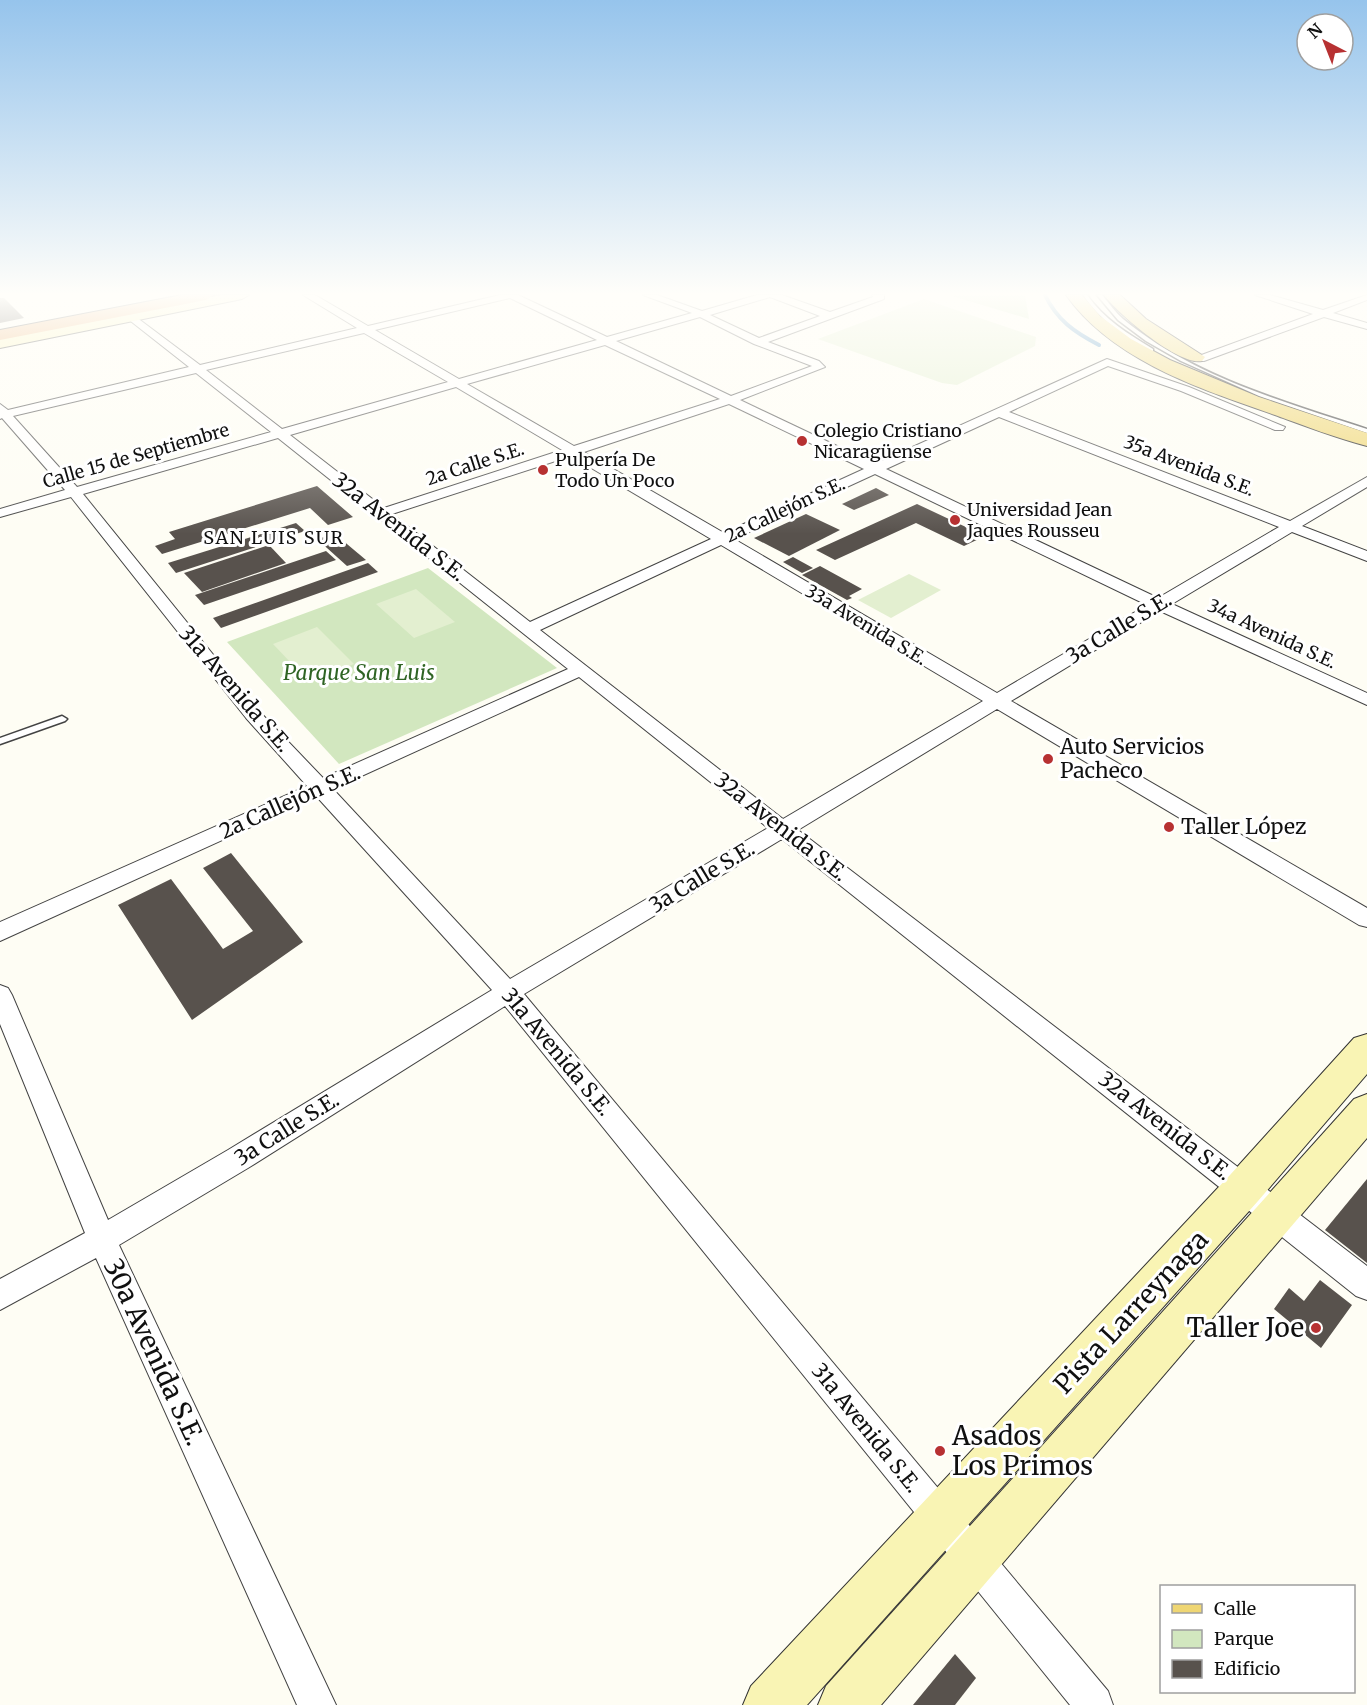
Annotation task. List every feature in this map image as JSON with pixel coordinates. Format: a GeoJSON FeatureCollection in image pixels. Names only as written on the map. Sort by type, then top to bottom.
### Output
{"type":"FeatureCollection","features":[{"type":"Feature","properties":{"kind":"main road"},"geometry":{"type":"LineString","coordinates":[[1188,375],[1220,389],[1367,440]]}},
{"type":"Feature","properties":{"kind":"main road"},"geometry":{"type":"LineString","coordinates":[[1237,375],[1367,419]]}},
{"type":"Feature","properties":{"kind":"main road","name":"Pista Larreynaga"},"geometry":{"type":"LineString","coordinates":[[845,1705],[974,1560],[1261,1201],[1367,1049]]}},
{"type":"Feature","properties":{"kind":"main road","name":"Pista Larreynaga"},"geometry":{"type":"LineString","coordinates":[[770,1705],[940,1519],[1261,1201],[1367,1111]]}},
{"type":"Feature","properties":{"kind":"street"},"geometry":{"type":"LineString","coordinates":[[2,412],[171,375]]}},
{"type":"Feature","properties":{"kind":"street","name":"32a Avenida S.E."},"geometry":{"type":"LineString","coordinates":[[203,375],[1367,1285]]}},
{"type":"Feature","properties":{"kind":"street","name":"33a Avenida S.E."},"geometry":{"type":"LineString","coordinates":[[445,375],[1367,920]]}},
{"type":"Feature","properties":{"kind":"street","name":"Calle 15 de Septiembre"},"geometry":{"type":"LineString","coordinates":[[0,513],[484,375]]}},
{"type":"Feature","properties":{"kind":"street","name":"34a Avenida S.E."},"geometry":{"type":"LineString","coordinates":[[677,375],[1367,700]]}},
{"type":"Feature","properties":{"kind":"street","name":"2a Calle S.E."},"geometry":{"type":"LineString","coordinates":[[381,513],[730,400],[799,375]]}},
{"type":"Feature","properties":{"kind":"street","name":"2a Callejón S.E."},"geometry":{"type":"LineString","coordinates":[[528,628],[1080,375]]}},
{"type":"Feature","properties":{"kind":"street","name":"2a Callejón S.E."},"geometry":{"type":"LineString","coordinates":[[1143,375],[1279,426]]}},
{"type":"Feature","properties":{"kind":"street","name":"31a Avenida S.E."},"geometry":{"type":"LineString","coordinates":[[2,412],[74,492],[252,714],[508,992],[1095,1705]]}},
{"type":"Feature","properties":{"kind":"street","name":"35a Avenida S.E."},"geometry":{"type":"LineString","coordinates":[[998,412],[1367,556]]}},
{"type":"Feature","properties":{"kind":"street","name":"3a Calle S.E."},"geometry":{"type":"LineString","coordinates":[[0,1295],[102,1239],[238,1159],[508,992],[997,703],[1158,603],[1367,481]]}},
{"type":"Feature","properties":{"kind":"street","name":"2a Callejón S.E."},"geometry":{"type":"LineString","coordinates":[[0,932],[580,670]]}},
{"type":"Feature","properties":{"kind":"street","name":"30a Avenida S.E."},"geometry":{"type":"LineString","coordinates":[[0,995],[102,1239],[317,1705]]}},
{"type":"Feature","properties":{"kind":"lane"},"geometry":{"type":"LineString","coordinates":[[1201,375],[1253,397],[1367,433]]}},
{"type":"Feature","properties":{"kind":"lane"},"geometry":{"type":"LineString","coordinates":[[1216,375],[1258,393],[1367,433]]}},
{"type":"Feature","properties":{"kind":"lane"},"geometry":{"type":"LineString","coordinates":[[0,741],[62,719]]}},
{"type":"Feature","properties":{"kind":"green space"},"geometry":{"type":"Polygon","coordinates":[[[918,375],[978,375],[957,385],[942,383],[918,375]]]}},
{"type":"Feature","properties":{"kind":"green space","name":"Parque San Luis"},"geometry":{"type":"Polygon","coordinates":[[[428,568],[557,668],[339,764],[227,642],[428,568]]]}},
{"type":"Feature","properties":{"kind":"green space"},"geometry":{"type":"Polygon","coordinates":[[[909,574],[941,590],[891,618],[858,600],[909,574]]]}},
{"type":"Feature","properties":{"kind":"green space"},"geometry":{"type":"Polygon","coordinates":[[[416,589],[455,622],[414,638],[376,604],[416,589]]]}},
{"type":"Feature","properties":{"kind":"green space"},"geometry":{"type":"Polygon","coordinates":[[[317,627],[354,664],[309,682],[273,644],[317,627]]]}},
{"type":"Feature","properties":{"kind":"building"},"geometry":{"type":"Polygon","coordinates":[[[317,486],[353,517],[328,525],[310,508],[162,554],[155,546],[175,539],[169,532],[317,486]]]}},
{"type":"Feature","properties":{"kind":"building"},"geometry":{"type":"Polygon","coordinates":[[[876,488],[889,495],[854,510],[842,504],[876,488]]]}},
{"type":"Feature","properties":{"kind":"building"},"geometry":{"type":"Polygon","coordinates":[[[917,504],[985,536],[964,546],[916,523],[835,560],[816,550],[917,504]]]}},
{"type":"Feature","properties":{"kind":"building"},"geometry":{"type":"Polygon","coordinates":[[[806,514],[840,530],[789,556],[754,538],[806,514]]]}},
{"type":"Feature","properties":{"kind":"building"},"geometry":{"type":"Polygon","coordinates":[[[296,523],[305,531],[176,573],[168,563],[296,523]]]}},
{"type":"Feature","properties":{"kind":"building"},"geometry":{"type":"Polygon","coordinates":[[[335,534],[366,560],[347,566],[317,539],[335,534]]]}},
{"type":"Feature","properties":{"kind":"building"},"geometry":{"type":"Polygon","coordinates":[[[269,545],[286,563],[202,592],[184,573],[269,545]]]}},
{"type":"Feature","properties":{"kind":"building"},"geometry":{"type":"Polygon","coordinates":[[[326,551],[336,560],[204,605],[195,595],[326,551]]]}},
{"type":"Feature","properties":{"kind":"building"},"geometry":{"type":"Polygon","coordinates":[[[793,557],[813,568],[802,573],[783,562],[793,557]]]}},
{"type":"Feature","properties":{"kind":"building"},"geometry":{"type":"Polygon","coordinates":[[[368,563],[378,572],[221,628],[213,618],[368,563]]]}},
{"type":"Feature","properties":{"kind":"building"},"geometry":{"type":"Polygon","coordinates":[[[820,566],[862,589],[849,596],[852,598],[847,600],[802,575],[820,566]]]}},
{"type":"Feature","properties":{"kind":"building"},"geometry":{"type":"Polygon","coordinates":[[[231,853],[303,942],[192,1020],[118,905],[171,879],[223,949],[253,931],[203,868],[231,853]]]}},
{"type":"Feature","properties":{"kind":"building"},"geometry":{"type":"Polygon","coordinates":[[[1367,1179],[1367,1263],[1325,1230],[1367,1179]]]}},
{"type":"Feature","properties":{"kind":"building","name":"Taller Joe"},"geometry":{"type":"Polygon","coordinates":[[[1320,1280],[1352,1305],[1321,1348],[1274,1309],[1289,1288],[1304,1301],[1320,1280]]]}},
{"type":"Feature","properties":{"kind":"building"},"geometry":{"type":"Polygon","coordinates":[[[955,1654],[976,1678],[955,1705],[913,1705],[955,1654]]]}},
{"type":"Feature","properties":{"kind":"place","name":"Colegio Cristiano Nicaragüense"},"geometry":{"type":"Point","coordinates":[802,441]}},
{"type":"Feature","properties":{"kind":"place","name":"Pulpería De Todo Un Poco"},"geometry":{"type":"Point","coordinates":[543,470]}},
{"type":"Feature","properties":{"kind":"place","name":"Universidad Jean Jaques Rousseu"},"geometry":{"type":"Point","coordinates":[955,520]}},
{"type":"Feature","properties":{"kind":"place","name":"Auto Servicios Pacheco"},"geometry":{"type":"Point","coordinates":[1048,759]}},
{"type":"Feature","properties":{"kind":"place","name":"Taller López"},"geometry":{"type":"Point","coordinates":[1169,827]}},
{"type":"Feature","properties":{"kind":"place","name":"Taller Joe"},"geometry":{"type":"Point","coordinates":[1316,1328]}},
{"type":"Feature","properties":{"kind":"place","name":"Asados Los Primos"},"geometry":{"type":"Point","coordinates":[940,1451]}},
{"type":"Feature","properties":{"kind":"district","name":"SAN LUIS SUR"},"geometry":{"type":"Point","coordinates":[274,538]}}]}
